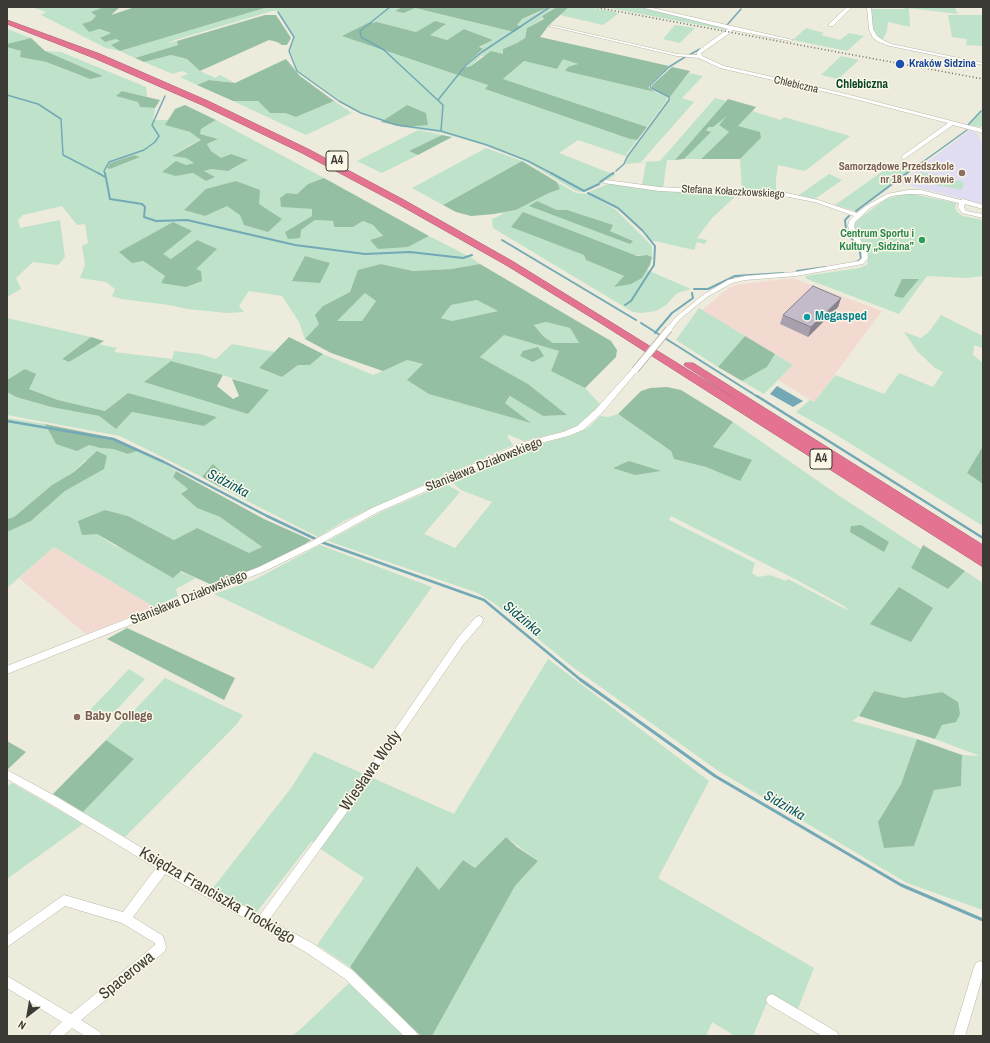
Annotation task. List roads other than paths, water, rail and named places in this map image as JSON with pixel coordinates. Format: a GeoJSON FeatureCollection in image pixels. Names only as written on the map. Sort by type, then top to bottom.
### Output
{"type":"FeatureCollection","features":[{"type":"Feature","properties":{"kind":"highway","name":"A4"},"geometry":{"type":"LineString","coordinates":[[7,17],[119,60],[203,96],[311,148],[408,198],[539,272],[623,323],[983,551]]}},
{"type":"Feature","properties":{"kind":"highway","name":"A4"},"geometry":{"type":"LineString","coordinates":[[7,22],[113,63],[205,103],[305,151],[402,202],[503,260],[606,322],[983,562]]}},
{"type":"Feature","properties":{"kind":"street"},"geometry":{"type":"LineString","coordinates":[[642,7],[731,28],[791,40]]}},
{"type":"Feature","properties":{"kind":"street"},"geometry":{"type":"LineString","coordinates":[[831,25],[850,7]]}},
{"type":"Feature","properties":{"kind":"street"},"geometry":{"type":"LineString","coordinates":[[869,7],[871,29],[875,36],[890,46],[983,64]]}},
{"type":"Feature","properties":{"kind":"street","name":"Chlebiczna"},"geometry":{"type":"LineString","coordinates":[[551,26],[677,55],[700,57],[722,67],[983,131]]}},
{"type":"Feature","properties":{"kind":"street"},"geometry":{"type":"LineString","coordinates":[[700,57],[699,53],[701,51],[728,32],[731,28]]}},
{"type":"Feature","properties":{"kind":"street"},"geometry":{"type":"LineString","coordinates":[[904,157],[952,123]]}},
{"type":"Feature","properties":{"kind":"street","name":"Stefana Kołaczkowskiego"},"geometry":{"type":"LineString","coordinates":[[606,182],[659,188],[744,193],[778,193],[816,201],[857,215]]}},
{"type":"Feature","properties":{"kind":"street"},"geometry":{"type":"LineString","coordinates":[[857,215],[880,199],[900,192],[921,192],[983,207]]}},
{"type":"Feature","properties":{"kind":"street"},"geometry":{"type":"LineString","coordinates":[[963,201],[961,207],[964,212],[983,216]]}},
{"type":"Feature","properties":{"kind":"street","name":"Stanisława Działowskiego"},"geometry":{"type":"LineString","coordinates":[[7,670],[283,560],[375,510],[509,452],[580,428],[598,412],[678,318],[730,281],[745,278],[803,273],[861,263],[865,258],[864,250],[854,236],[851,226],[852,221],[857,215]]}},
{"type":"Feature","properties":{"kind":"street","name":"Wiesława Wody"},"geometry":{"type":"LineString","coordinates":[[261,922],[373,768],[460,642],[479,620]]}},
{"type":"Feature","properties":{"kind":"street","name":"Księdza Franciszka Trockiego"},"geometry":{"type":"LineString","coordinates":[[7,774],[163,866],[308,947],[348,974],[412,1036]]}},
{"type":"Feature","properties":{"kind":"street"},"geometry":{"type":"LineString","coordinates":[[125,918],[163,866]]}},
{"type":"Feature","properties":{"kind":"street","name":"Spacerowa"},"geometry":{"type":"LineString","coordinates":[[7,942],[64,900],[125,918],[159,940],[161,947],[55,1036]]}},
{"type":"Feature","properties":{"kind":"street"},"geometry":{"type":"LineString","coordinates":[[959,1036],[980,967]]}},
{"type":"Feature","properties":{"kind":"street"},"geometry":{"type":"LineString","coordinates":[[7,982],[96,1036]]}},
{"type":"Feature","properties":{"kind":"street"},"geometry":{"type":"LineString","coordinates":[[772,1000],[832,1036]]}},
{"type":"Feature","properties":{"kind":"water"},"geometry":{"type":"Polygon","coordinates":[[[777,386],[803,401],[793,407],[770,394],[777,386]]]}},
{"type":"Feature","properties":{"kind":"waterway"},"geometry":{"type":"LineString","coordinates":[[390,7],[360,31],[361,37],[384,50],[443,105],[441,131]]}},
{"type":"Feature","properties":{"kind":"waterway"},"geometry":{"type":"LineString","coordinates":[[438,100],[466,65],[482,52],[550,7]]}},
{"type":"Feature","properties":{"kind":"waterway"},"geometry":{"type":"LineString","coordinates":[[727,25],[741,9]]}},
{"type":"Feature","properties":{"kind":"waterway"},"geometry":{"type":"LineString","coordinates":[[278,12],[294,37],[289,51],[297,71],[339,101],[361,113],[397,125],[441,131]]}},
{"type":"Feature","properties":{"kind":"waterway"},"geometry":{"type":"LineString","coordinates":[[687,56],[700,49]]}},
{"type":"Feature","properties":{"kind":"waterway"},"geometry":{"type":"LineString","coordinates":[[616,171],[624,164],[627,157],[669,100],[669,97],[651,88],[650,85],[669,67],[685,57]]}},
{"type":"Feature","properties":{"kind":"waterway"},"geometry":{"type":"LineString","coordinates":[[7,95],[38,104],[61,119],[63,155],[100,174]]}},
{"type":"Feature","properties":{"kind":"waterway"},"geometry":{"type":"LineString","coordinates":[[105,174],[104,171],[109,162],[144,150],[155,142],[159,136],[152,125],[165,96]]}},
{"type":"Feature","properties":{"kind":"waterway"},"geometry":{"type":"LineString","coordinates":[[968,125],[981,111]]}},
{"type":"Feature","properties":{"kind":"waterway"},"geometry":{"type":"LineString","coordinates":[[906,174],[967,130]]}},
{"type":"Feature","properties":{"kind":"waterway"},"geometry":{"type":"LineString","coordinates":[[441,131],[487,145],[528,161],[553,174]]}},
{"type":"Feature","properties":{"kind":"waterway"},"geometry":{"type":"LineString","coordinates":[[98,173],[105,177]]}},
{"type":"Feature","properties":{"kind":"waterway"},"geometry":{"type":"LineString","coordinates":[[105,173],[110,199],[142,204],[145,207],[144,217],[156,221],[187,220],[295,245],[365,254],[410,252],[463,258],[472,255]]}},
{"type":"Feature","properties":{"kind":"waterway"},"geometry":{"type":"LineString","coordinates":[[551,173],[584,191],[599,184]]}},
{"type":"Feature","properties":{"kind":"waterway"},"geometry":{"type":"LineString","coordinates":[[600,182],[613,173]]}},
{"type":"Feature","properties":{"kind":"waterway"},"geometry":{"type":"LineString","coordinates":[[856,211],[907,173]]}},
{"type":"Feature","properties":{"kind":"waterway"},"geometry":{"type":"LineString","coordinates":[[588,193],[618,208],[643,231],[655,246],[654,265],[631,301],[625,305]]}},
{"type":"Feature","properties":{"kind":"waterway"},"geometry":{"type":"LineString","coordinates":[[849,216],[845,220],[846,230],[856,245]]}},
{"type":"Feature","properties":{"kind":"waterway"},"geometry":{"type":"LineString","coordinates":[[502,240],[636,320]]}},
{"type":"Feature","properties":{"kind":"waterway"},"geometry":{"type":"LineString","coordinates":[[855,263],[861,259],[860,252]]}},
{"type":"Feature","properties":{"kind":"waterway"},"geometry":{"type":"LineString","coordinates":[[797,271],[826,267]]}},
{"type":"Feature","properties":{"kind":"waterway"},"geometry":{"type":"LineString","coordinates":[[694,289],[708,289],[735,276],[783,273]]}},
{"type":"Feature","properties":{"kind":"waterway"},"geometry":{"type":"LineString","coordinates":[[656,332],[672,313],[693,298],[692,293]]}},
{"type":"Feature","properties":{"kind":"waterway"},"geometry":{"type":"LineString","coordinates":[[641,323],[656,332]]}},
{"type":"Feature","properties":{"kind":"waterway"},"geometry":{"type":"LineString","coordinates":[[656,332],[758,397]]}},
{"type":"Feature","properties":{"kind":"waterway"},"geometry":{"type":"LineString","coordinates":[[757,396],[983,538]]}},
{"type":"Feature","properties":{"kind":"waterway","name":"Sidzinka"},"geometry":{"type":"LineString","coordinates":[[7,421],[113,439],[164,462],[267,516],[324,543],[484,600],[582,681]]}},
{"type":"Feature","properties":{"kind":"waterway","name":"Sidzinka"},"geometry":{"type":"LineString","coordinates":[[581,680],[715,776],[901,885],[983,920]]}},
{"type":"Feature","properties":{"kind":"railway"},"geometry":{"type":"LineString","coordinates":[[594,7],[983,79]]}},
{"type":"Feature","properties":{"kind":"place","name":"Kraków Sidzina"},"geometry":{"type":"Point","coordinates":[900,64]}},
{"type":"Feature","properties":{"kind":"place","name":"Samorządowe Przedszkole nr 18 w Krakowie"},"geometry":{"type":"Point","coordinates":[962,173]}},
{"type":"Feature","properties":{"kind":"place","name":"Centrum Sportu i Kultury „Sidzina”"},"geometry":{"type":"Point","coordinates":[922,240]}},
{"type":"Feature","properties":{"kind":"place","name":"Megasped"},"geometry":{"type":"Point","coordinates":[807,317]}},
{"type":"Feature","properties":{"kind":"place","name":"Baby College"},"geometry":{"type":"Point","coordinates":[77,717]}},
{"type":"Feature","properties":{"kind":"district","name":"Chlebiczna"},"geometry":{"type":"Point","coordinates":[862,85]}}]}
